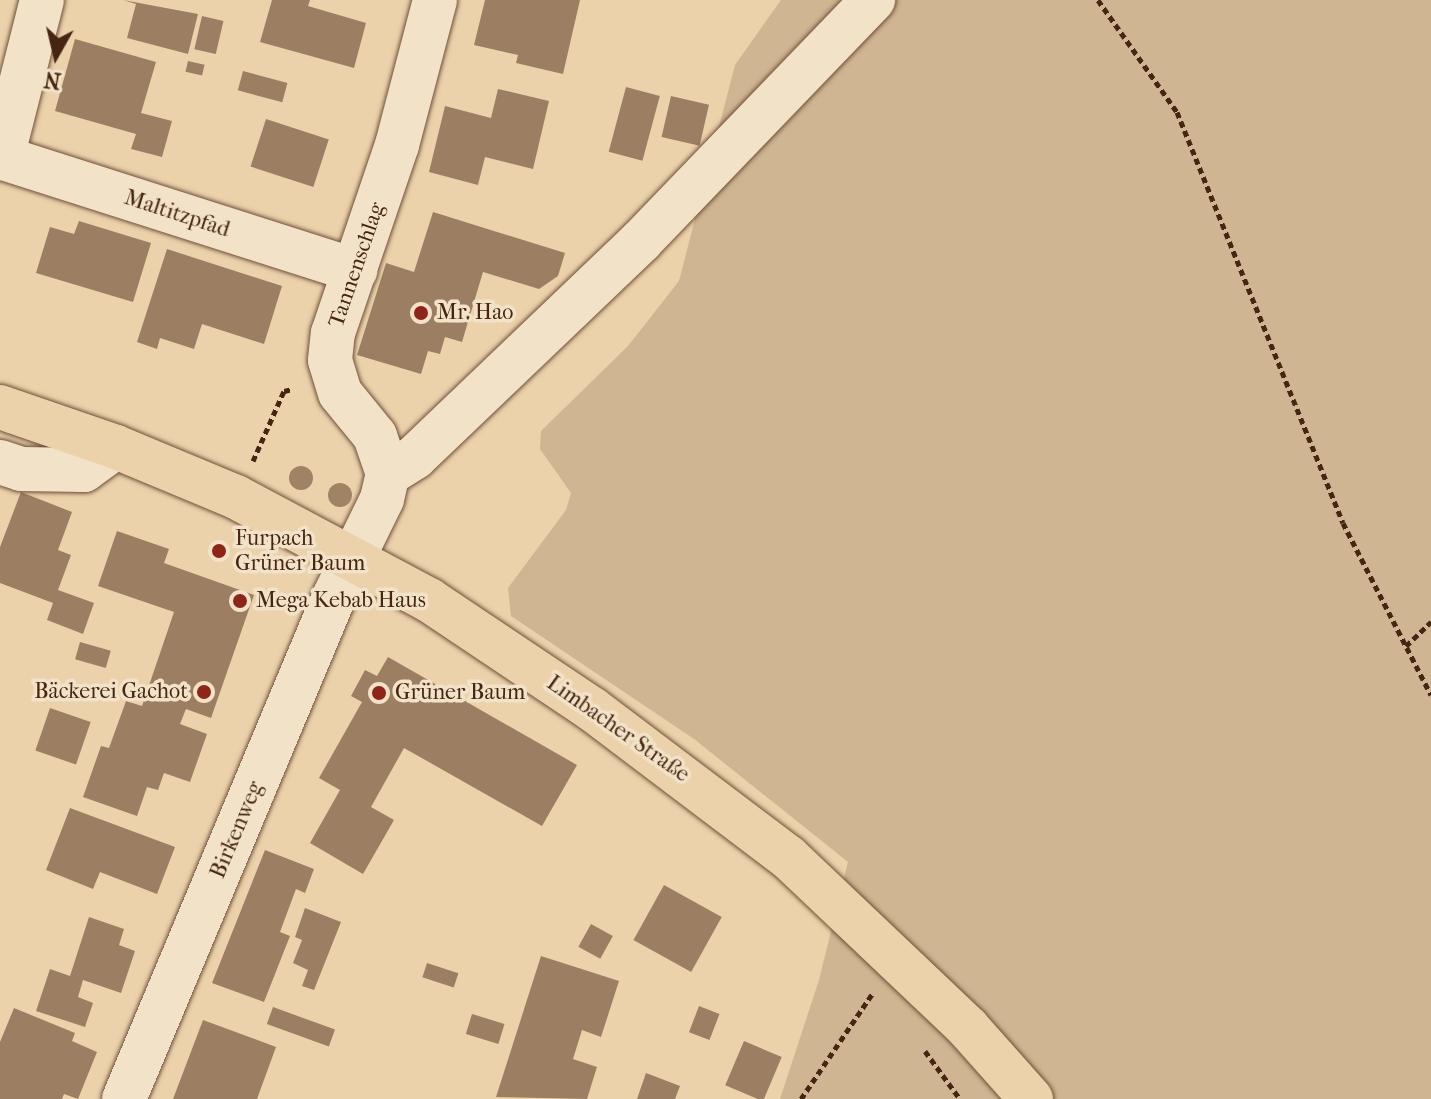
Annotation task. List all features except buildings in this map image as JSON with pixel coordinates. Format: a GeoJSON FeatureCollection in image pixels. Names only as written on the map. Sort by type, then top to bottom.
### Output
{"type":"FeatureCollection","features":[{"type":"Feature","properties":{"kind":"main road","name":"Limbacher Straße"},"geometry":{"type":"LineString","coordinates":[[0,407],[116,447],[236,497],[429,600],[592,709],[776,847],[894,955],[1031,1099]]}},
{"type":"Feature","properties":{"kind":"street"},"geometry":{"type":"LineString","coordinates":[[1,158],[42,0]]}},
{"type":"Feature","properties":{"kind":"street","name":"Tannenschlag"},"geometry":{"type":"LineString","coordinates":[[334,381],[333,333],[397,145],[435,0]]}},
{"type":"Feature","properties":{"kind":"street"},"geometry":{"type":"LineString","coordinates":[[388,474],[415,457],[641,241],[873,0]]}},
{"type":"Feature","properties":{"kind":"street","name":"Maltitzpfad"},"geometry":{"type":"LineString","coordinates":[[1,158],[355,270]]}},
{"type":"Feature","properties":{"kind":"street"},"geometry":{"type":"LineString","coordinates":[[334,381],[375,436],[388,474],[382,499],[352,561]]}},
{"type":"Feature","properties":{"kind":"street"},"geometry":{"type":"LineString","coordinates":[[0,462],[21,469],[84,470],[116,447]]}},
{"type":"Feature","properties":{"kind":"street","name":"Birkenweg"},"geometry":{"type":"LineString","coordinates":[[124,1099],[352,561]]}},
{"type":"Feature","properties":{"kind":"path"},"geometry":{"type":"LineString","coordinates":[[1098,0],[1177,112],[1343,523],[1431,695]]}},
{"type":"Feature","properties":{"kind":"path"},"geometry":{"type":"LineString","coordinates":[[236,497],[284,391],[334,381]]}},
{"type":"Feature","properties":{"kind":"path"},"geometry":{"type":"LineString","coordinates":[[1406,646],[1431,622]]}},
{"type":"Feature","properties":{"kind":"path"},"geometry":{"type":"LineString","coordinates":[[801,1099],[874,989]]}},
{"type":"Feature","properties":{"kind":"shaded area"},"geometry":{"type":"Polygon","coordinates":[[[781,0],[1431,0],[1431,1099],[780,1099],[819,980],[848,862],[694,739],[511,616],[508,588],[566,510],[571,493],[540,449],[541,431],[628,346],[679,281],[735,65],[781,0]]]}},
{"type":"Feature","properties":{"kind":"place","name":"Mr. Hao"},"geometry":{"type":"Point","coordinates":[421,313]}},
{"type":"Feature","properties":{"kind":"place","name":"Furpach Grüner Baum"},"geometry":{"type":"Point","coordinates":[219,551]}},
{"type":"Feature","properties":{"kind":"place","name":"Mega Kebab Haus"},"geometry":{"type":"Point","coordinates":[240,601]}},
{"type":"Feature","properties":{"kind":"place","name":"Bäckerei Gachot"},"geometry":{"type":"Point","coordinates":[204,692]}},
{"type":"Feature","properties":{"kind":"place","name":"Grüner Baum"},"geometry":{"type":"Point","coordinates":[379,693]}}]}
